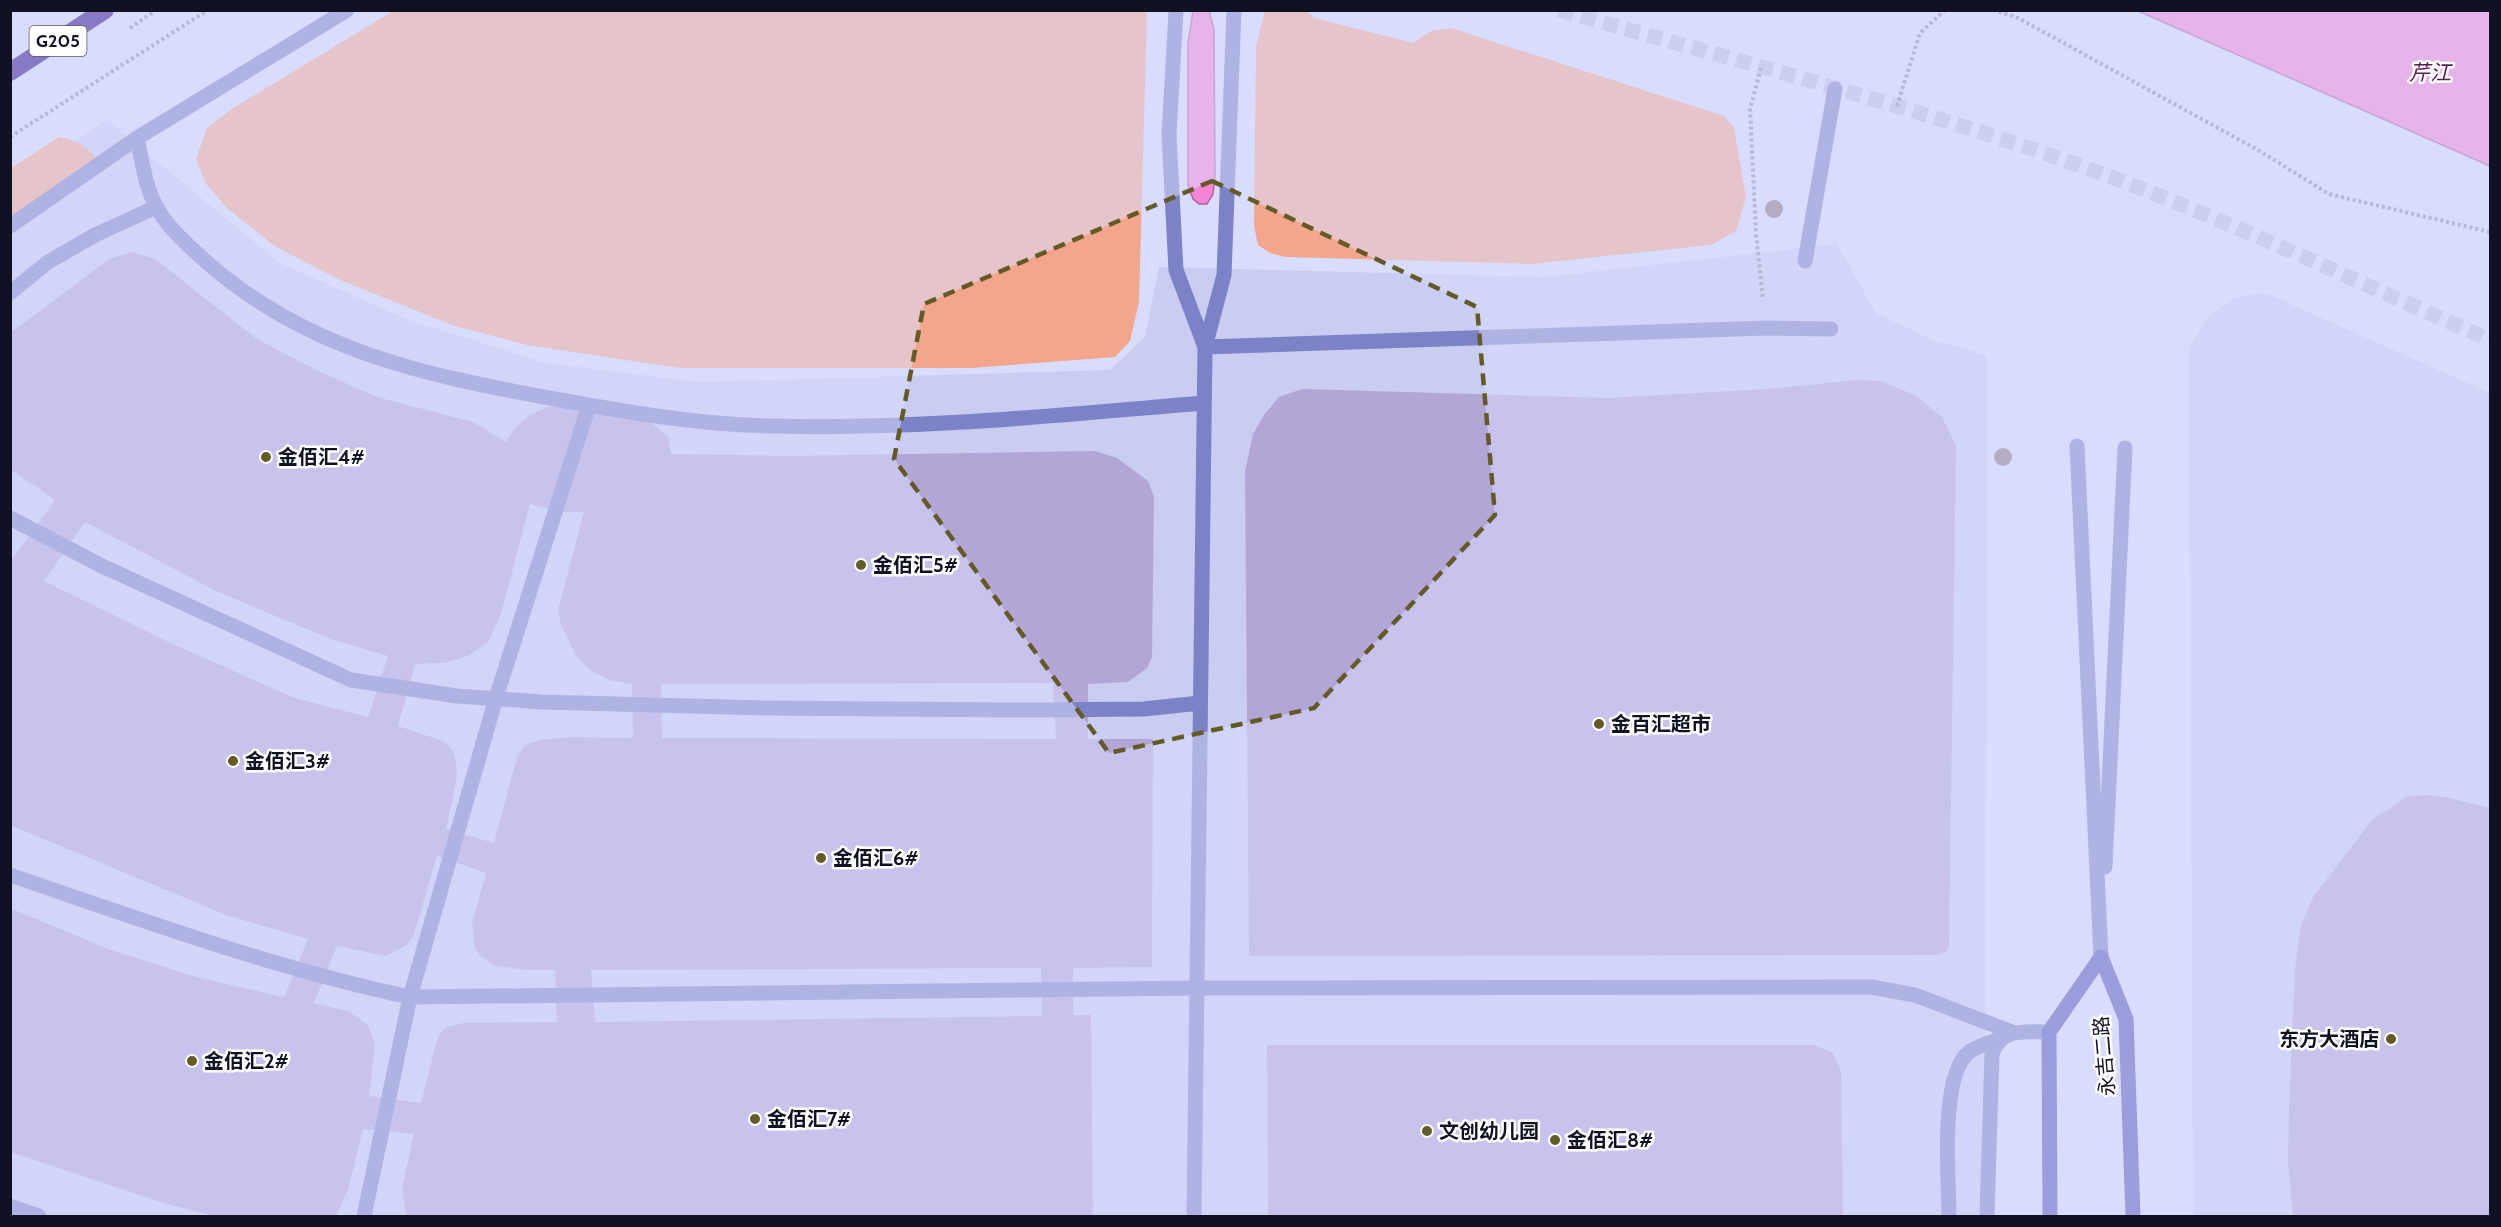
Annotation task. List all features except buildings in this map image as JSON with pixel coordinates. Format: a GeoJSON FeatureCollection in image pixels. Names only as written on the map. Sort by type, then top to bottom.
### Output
{"type":"FeatureCollection","features":[{"type":"Feature","properties":{"kind":"highway","name":"G205"},"geometry":{"type":"LineString","coordinates":[[10,72],[105,10]]}},
{"type":"Feature","properties":{"kind":"street"},"geometry":{"type":"LineString","coordinates":[[10,226],[137,138],[347,10]]}},
{"type":"Feature","properties":{"kind":"street"},"geometry":{"type":"LineString","coordinates":[[1176,10],[1169,135],[1176,270],[1205,347]]}},
{"type":"Feature","properties":{"kind":"street"},"geometry":{"type":"LineString","coordinates":[[1194,1216],[1205,347],[1224,275],[1234,10]]}},
{"type":"Feature","properties":{"kind":"street"},"geometry":{"type":"LineString","coordinates":[[1804,261],[1835,89]]}},
{"type":"Feature","properties":{"kind":"street"},"geometry":{"type":"LineString","coordinates":[[137,138],[144,172],[156,207],[177,236],[222,276],[284,318],[365,356],[450,380],[589,405],[691,420],[770,426],[933,425],[1204,403]]}},
{"type":"Feature","properties":{"kind":"street"},"geometry":{"type":"LineString","coordinates":[[10,293],[48,262],[95,235],[156,207]]}},
{"type":"Feature","properties":{"kind":"street"},"geometry":{"type":"LineString","coordinates":[[1205,347],[1766,328],[1831,329]]}},
{"type":"Feature","properties":{"kind":"street"},"geometry":{"type":"LineString","coordinates":[[364,1216],[410,997],[496,698],[589,405]]}},
{"type":"Feature","properties":{"kind":"street"},"geometry":{"type":"LineString","coordinates":[[2077,446],[2101,957]]}},
{"type":"Feature","properties":{"kind":"street"},"geometry":{"type":"LineString","coordinates":[[2101,957],[2125,448]]}},
{"type":"Feature","properties":{"kind":"street"},"geometry":{"type":"LineString","coordinates":[[10,518],[102,566],[351,680],[457,696],[765,708],[1144,709],[1200,703]]}},
{"type":"Feature","properties":{"kind":"street"},"geometry":{"type":"LineString","coordinates":[[10,875],[250,956],[360,987],[410,997],[1197,988],[1870,987],[1915,995],[2006,1036]]}},
{"type":"Feature","properties":{"kind":"street","name":"永吉二路"},"geometry":{"type":"LineString","coordinates":[[2049,1032],[2101,957]]}},
{"type":"Feature","properties":{"kind":"street","name":"永吉二路"},"geometry":{"type":"LineString","coordinates":[[2101,957],[2126,1019],[2133,1216]]}},
{"type":"Feature","properties":{"kind":"street"},"geometry":{"type":"LineString","coordinates":[[1949,1216],[1948,1107],[1959,1065],[1969,1052],[2006,1036],[2049,1032],[2050,1216]]}},
{"type":"Feature","properties":{"kind":"street"},"geometry":{"type":"LineString","coordinates":[[1987,1216],[1992,1054],[2006,1036]]}},
{"type":"Feature","properties":{"kind":"street"},"geometry":{"type":"LineString","coordinates":[[10,1206],[39,1216]]}},
{"type":"Feature","properties":{"kind":"path"},"geometry":{"type":"LineString","coordinates":[[10,137],[208,10]]}},
{"type":"Feature","properties":{"kind":"path"},"geometry":{"type":"LineString","coordinates":[[1897,106],[1920,33],[1945,10]]}},
{"type":"Feature","properties":{"kind":"path"},"geometry":{"type":"LineString","coordinates":[[1993,10],[2029,24],[2258,150],[2329,194],[2490,232]]}},
{"type":"Feature","properties":{"kind":"path"},"geometry":{"type":"LineString","coordinates":[[1761,68],[1750,109],[1756,234],[1766,328]]}},
{"type":"Feature","properties":{"kind":"highlighted area"},"geometry":{"type":"Polygon","coordinates":[[[1212,181],[1477,307],[1495,515],[1314,708],[1109,753],[894,459],[924,304],[1212,181]]]}},
{"type":"Feature","properties":{"kind":"shaded area"},"geometry":{"type":"Polygon","coordinates":[[[393,11],[1147,11],[1139,302],[1130,341],[1115,357],[971,368],[679,368],[527,345],[452,325],[340,280],[276,247],[228,209],[206,184],[196,159],[207,128],[230,110],[393,11]]]}},
{"type":"Feature","properties":{"kind":"shaded area"},"geometry":{"type":"Polygon","coordinates":[[[1265,11],[1308,11],[1314,18],[1413,43],[1431,31],[1451,28],[1724,116],[1734,128],[1746,197],[1736,231],[1711,245],[1531,264],[1286,257],[1270,253],[1258,245],[1254,226],[1256,47],[1265,11]]]}},
{"type":"Feature","properties":{"kind":"shaded area"},"geometry":{"type":"Polygon","coordinates":[[[107,120],[280,263],[409,320],[546,363],[699,382],[1110,370],[1145,337],[1159,267],[1544,277],[1837,244],[1876,313],[1933,340],[1987,355],[1985,1216],[11,1216],[11,183],[107,120]]]}},
{"type":"Feature","properties":{"kind":"shaded area"},"geometry":{"type":"Polygon","coordinates":[[[59,137],[80,144],[96,159],[11,220],[11,168],[59,137]]]}},
{"type":"Feature","properties":{"kind":"shaded area"},"geometry":{"type":"Polygon","coordinates":[[[2266,293],[2490,393],[2490,1216],[2193,1216],[2189,349],[2206,319],[2235,297],[2266,293]]]}},
{"type":"Feature","properties":{"kind":"water"},"geometry":{"type":"Polygon","coordinates":[[[1193,11],[1209,11],[1214,29],[1215,178],[1213,194],[1207,204],[1199,204],[1193,199],[1188,185],[1188,43],[1193,11]]]}},
{"type":"Feature","properties":{"kind":"water","name":"芹江"},"geometry":{"type":"Polygon","coordinates":[[[2138,11],[2490,11],[2490,166],[2138,11]]]}},
{"type":"Feature","properties":{"kind":"tunnel"},"geometry":{"type":"LineString","coordinates":[[1559,10],[1921,113],[2098,172],[2212,217],[2490,340]]}},
{"type":"Feature","properties":{"kind":"place","name":"金佰汇4#"},"geometry":{"type":"Point","coordinates":[266,457]}},
{"type":"Feature","properties":{"kind":"place","name":"金佰汇5#"},"geometry":{"type":"Point","coordinates":[861,565]}},
{"type":"Feature","properties":{"kind":"place","name":"金百汇超市"},"geometry":{"type":"Point","coordinates":[1599,724]}},
{"type":"Feature","properties":{"kind":"place","name":"金佰汇3#"},"geometry":{"type":"Point","coordinates":[233,761]}},
{"type":"Feature","properties":{"kind":"place","name":"金佰汇6#"},"geometry":{"type":"Point","coordinates":[821,858]}},
{"type":"Feature","properties":{"kind":"place","name":"东方大酒店"},"geometry":{"type":"Point","coordinates":[2391,1039]}},
{"type":"Feature","properties":{"kind":"place","name":"金佰汇2#"},"geometry":{"type":"Point","coordinates":[192,1061]}},
{"type":"Feature","properties":{"kind":"place","name":"金佰汇7#"},"geometry":{"type":"Point","coordinates":[755,1119]}},
{"type":"Feature","properties":{"kind":"place","name":"文创幼儿园"},"geometry":{"type":"Point","coordinates":[1427,1131]}},
{"type":"Feature","properties":{"kind":"place","name":"金佰汇8#"},"geometry":{"type":"Point","coordinates":[1555,1140]}}]}
